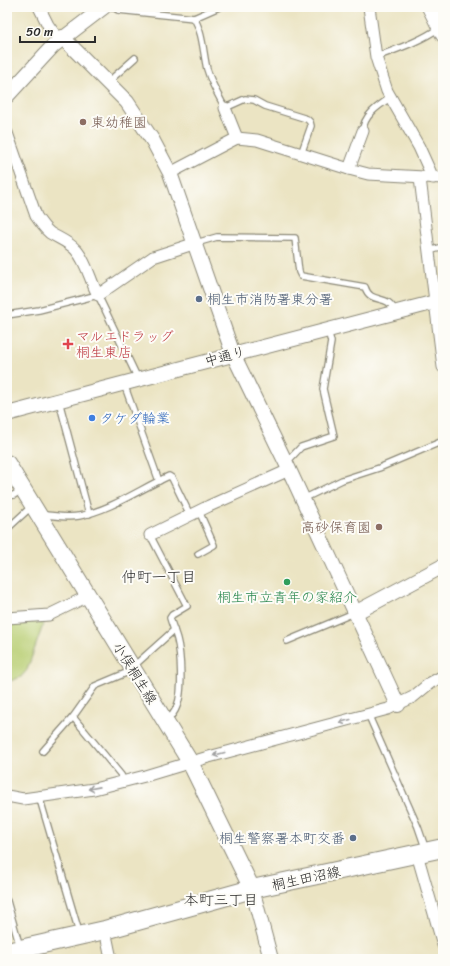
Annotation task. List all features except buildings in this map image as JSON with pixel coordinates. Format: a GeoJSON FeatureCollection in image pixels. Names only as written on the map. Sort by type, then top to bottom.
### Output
{"type":"FeatureCollection","features":[{"type":"Feature","properties":{"kind":"main road","name":"小俣桐生線"},"geometry":{"type":"LineString","coordinates":[[7,463],[190,762],[252,890]]}},
{"type":"Feature","properties":{"kind":"main road","name":"桐生田沼線"},"geometry":{"type":"LineString","coordinates":[[14,950],[105,930],[252,890],[429,852]]}},
{"type":"Feature","properties":{"kind":"street"},"geometry":{"type":"LineString","coordinates":[[39,7],[48,25],[127,102],[153,141],[170,173],[196,243],[233,354],[287,466],[398,705]]}},
{"type":"Feature","properties":{"kind":"street"},"geometry":{"type":"LineString","coordinates":[[369,7],[376,57],[390,98],[438,178]]}},
{"type":"Feature","properties":{"kind":"street"},"geometry":{"type":"LineString","coordinates":[[429,7],[442,29]]}},
{"type":"Feature","properties":{"kind":"street"},"geometry":{"type":"LineString","coordinates":[[7,96],[61,39],[99,8]]}},
{"type":"Feature","properties":{"kind":"street"},"geometry":{"type":"LineString","coordinates":[[225,108],[237,138]]}},
{"type":"Feature","properties":{"kind":"street"},"geometry":{"type":"LineString","coordinates":[[349,169],[363,131]]}},
{"type":"Feature","properties":{"kind":"street"},"geometry":{"type":"LineString","coordinates":[[7,133],[36,216],[42,225],[50,232],[64,239],[78,252],[84,261],[98,295],[153,257],[196,243]]}},
{"type":"Feature","properties":{"kind":"street"},"geometry":{"type":"LineString","coordinates":[[170,173],[237,138],[257,140],[368,174],[438,178]]}},
{"type":"Feature","properties":{"kind":"street"},"geometry":{"type":"LineString","coordinates":[[420,178],[428,251],[439,301],[443,366]]}},
{"type":"Feature","properties":{"kind":"street","name":"中通り"},"geometry":{"type":"LineString","coordinates":[[7,414],[439,301]]}},
{"type":"Feature","properties":{"kind":"street"},"geometry":{"type":"LineString","coordinates":[[150,535],[287,466]]}},
{"type":"Feature","properties":{"kind":"street"},"geometry":{"type":"LineString","coordinates":[[355,613],[443,566]]}},
{"type":"Feature","properties":{"kind":"street"},"geometry":{"type":"LineString","coordinates":[[7,618],[49,615],[88,596]]}},
{"type":"Feature","properties":{"kind":"street"},"geometry":{"type":"LineString","coordinates":[[7,796],[23,799],[94,789],[368,714],[398,705],[413,697],[430,683],[443,676]]}},
{"type":"Feature","properties":{"kind":"street"},"geometry":{"type":"LineString","coordinates":[[429,852],[443,945]]}},
{"type":"Feature","properties":{"kind":"street"},"geometry":{"type":"LineString","coordinates":[[252,890],[271,959]]}},
{"type":"Feature","properties":{"kind":"street"},"geometry":{"type":"LineString","coordinates":[[105,930],[111,959]]}},
{"type":"Feature","properties":{"kind":"lane"},"geometry":{"type":"LineString","coordinates":[[113,7],[118,10],[194,18],[218,7]]}},
{"type":"Feature","properties":{"kind":"lane"},"geometry":{"type":"LineString","coordinates":[[194,18],[199,29],[210,76],[225,108],[245,99],[254,100],[265,106],[307,119],[311,126],[301,154]]}},
{"type":"Feature","properties":{"kind":"lane"},"geometry":{"type":"LineString","coordinates":[[376,57],[442,29]]}},
{"type":"Feature","properties":{"kind":"lane"},"geometry":{"type":"LineString","coordinates":[[107,82],[135,58]]}},
{"type":"Feature","properties":{"kind":"lane"},"geometry":{"type":"LineString","coordinates":[[363,131],[363,126],[369,115],[390,98]]}},
{"type":"Feature","properties":{"kind":"lane"},"geometry":{"type":"LineString","coordinates":[[196,243],[217,237],[295,238],[299,272],[301,276],[365,287],[368,293],[373,297],[392,304],[395,313]]}},
{"type":"Feature","properties":{"kind":"lane"},"geometry":{"type":"LineString","coordinates":[[428,251],[443,247]]}},
{"type":"Feature","properties":{"kind":"lane"},"geometry":{"type":"LineString","coordinates":[[7,315],[39,310],[98,295],[138,380]]}},
{"type":"Feature","properties":{"kind":"lane"},"geometry":{"type":"LineString","coordinates":[[287,466],[301,447],[334,436],[323,389],[331,342],[328,330]]}},
{"type":"Feature","properties":{"kind":"lane"},"geometry":{"type":"LineString","coordinates":[[124,384],[159,481]]}},
{"type":"Feature","properties":{"kind":"lane"},"geometry":{"type":"LineString","coordinates":[[59,401],[89,514]]}},
{"type":"Feature","properties":{"kind":"lane"},"geometry":{"type":"LineString","coordinates":[[302,500],[342,480],[379,468],[443,442]]}},
{"type":"Feature","properties":{"kind":"lane"},"geometry":{"type":"LineString","coordinates":[[7,529],[36,512],[46,515],[78,517],[89,514],[169,476],[172,478],[214,546],[198,554]]}},
{"type":"Feature","properties":{"kind":"lane"},"geometry":{"type":"LineString","coordinates":[[7,496],[14,495],[23,489]]}},
{"type":"Feature","properties":{"kind":"lane"},"geometry":{"type":"LineString","coordinates":[[150,535],[187,606],[172,615],[170,618],[177,639],[180,696],[177,707],[165,722]]}},
{"type":"Feature","properties":{"kind":"lane"},"geometry":{"type":"LineString","coordinates":[[287,641],[355,613]]}},
{"type":"Feature","properties":{"kind":"lane"},"geometry":{"type":"LineString","coordinates":[[43,751],[73,717],[95,686],[126,673],[174,630]]}},
{"type":"Feature","properties":{"kind":"lane"},"geometry":{"type":"LineString","coordinates":[[368,714],[429,852]]}},
{"type":"Feature","properties":{"kind":"lane"},"geometry":{"type":"LineString","coordinates":[[73,717],[121,775],[124,781]]}},
{"type":"Feature","properties":{"kind":"lane"},"geometry":{"type":"LineString","coordinates":[[39,796],[80,936]]}},
{"type":"Feature","properties":{"kind":"lane"},"geometry":{"type":"LineString","coordinates":[[7,901],[14,950]]}},
{"type":"Feature","properties":{"kind":"green space"},"geometry":{"type":"Polygon","coordinates":[[[40,620],[43,625],[27,670],[21,677],[7,682],[7,622],[40,620]]]}},
{"type":"Feature","properties":{"kind":"place","name":"東幼稚園"},"geometry":{"type":"Point","coordinates":[83,122]}},
{"type":"Feature","properties":{"kind":"place","name":"桐生市消防署東分署"},"geometry":{"type":"Point","coordinates":[199,299]}},
{"type":"Feature","properties":{"kind":"place","name":"マルエドラッグ 桐生東店"},"geometry":{"type":"Point","coordinates":[68,344]}},
{"type":"Feature","properties":{"kind":"place","name":"タケダ輪業"},"geometry":{"type":"Point","coordinates":[92,418]}},
{"type":"Feature","properties":{"kind":"place","name":"高砂保育園"},"geometry":{"type":"Point","coordinates":[379,527]}},
{"type":"Feature","properties":{"kind":"place","name":"桐生市立青年の家紹介"},"geometry":{"type":"Point","coordinates":[287,582]}},
{"type":"Feature","properties":{"kind":"place","name":"桐生警察署本町交番"},"geometry":{"type":"Point","coordinates":[353,838]}},
{"type":"Feature","properties":{"kind":"district","name":"仲町一丁目"},"geometry":{"type":"Point","coordinates":[159,577]}},
{"type":"Feature","properties":{"kind":"district","name":"本町三丁目"},"geometry":{"type":"Point","coordinates":[221,900]}}]}
